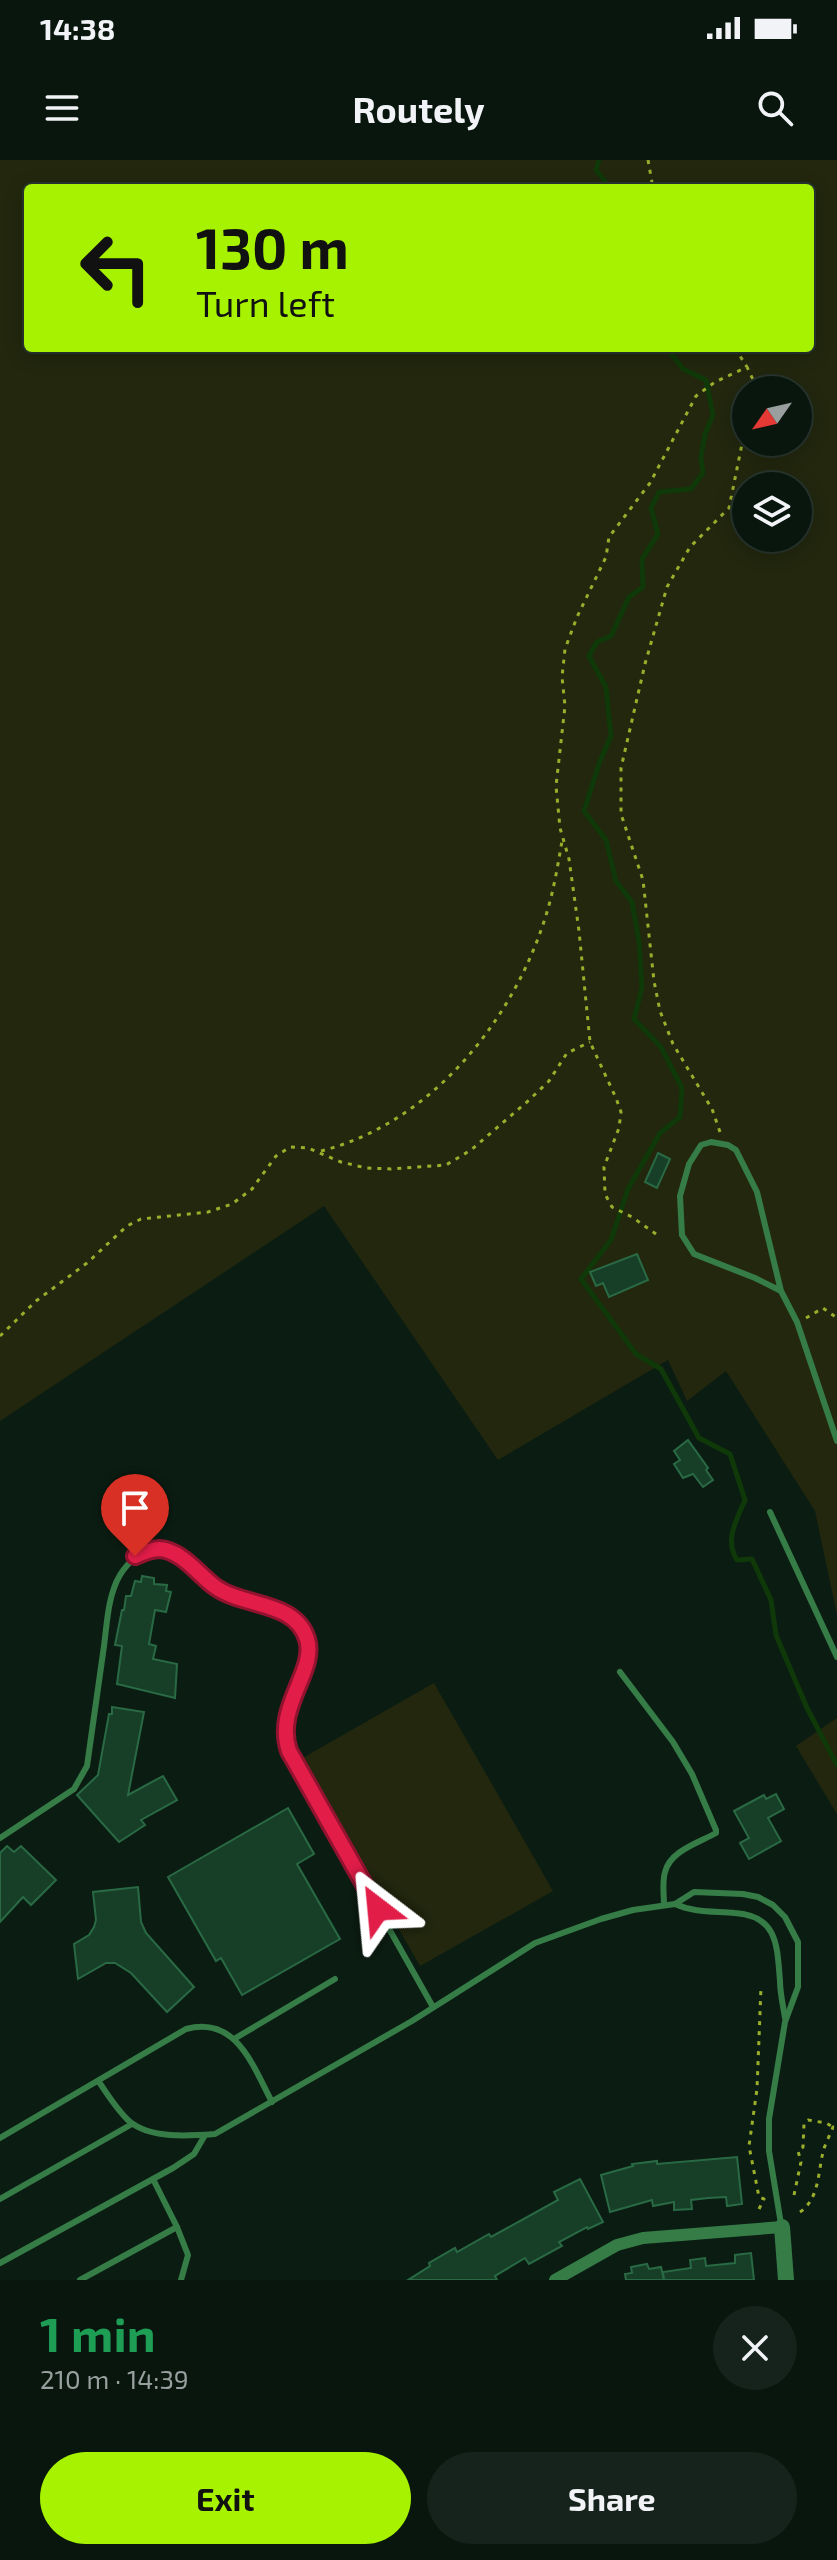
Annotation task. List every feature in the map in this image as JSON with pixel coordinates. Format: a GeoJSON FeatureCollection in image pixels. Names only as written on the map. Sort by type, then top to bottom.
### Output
{"type":"FeatureCollection","features":[{"type":"Feature","properties":{"kind":"street"},"geometry":{"type":"LineString","coordinates":[[555,2280],[617,2245],[643,2238],[782,2227],[786,2280]]}},
{"type":"Feature","properties":{"kind":"lane"},"geometry":{"type":"LineString","coordinates":[[781,1291],[694,1254],[682,1235],[680,1196],[689,1164],[701,1145],[720,1143],[736,1150],[757,1192],[781,1291],[797,1322],[837,1441]]}},
{"type":"Feature","properties":{"kind":"lane"},"geometry":{"type":"LineString","coordinates":[[770,1512],[837,1657]]}},
{"type":"Feature","properties":{"kind":"lane"},"geometry":{"type":"LineString","coordinates":[[0,1838],[74,1789],[87,1766],[110,1604],[119,1576],[135,1556],[157,1548],[174,1553],[216,1587],[235,1598],[290,1614],[303,1627],[309,1643],[308,1651],[287,1715],[284,1737],[433,2007]]}},
{"type":"Feature","properties":{"kind":"lane"},"geometry":{"type":"LineString","coordinates":[[620,1672],[673,1742],[692,1774],[716,1830],[716,1833],[675,1855],[665,1872],[664,1905]]}},
{"type":"Feature","properties":{"kind":"lane"},"geometry":{"type":"LineString","coordinates":[[99,2082],[132,2124],[182,2136],[215,2134],[433,2007],[535,1943],[633,1910],[675,1904],[694,1892],[758,1897],[773,1905],[785,1917],[798,1942],[798,1987],[785,2022],[769,2119],[769,2151],[782,2227]]}},
{"type":"Feature","properties":{"kind":"lane"},"geometry":{"type":"LineString","coordinates":[[675,1904],[690,1911],[740,1913],[759,1919],[771,1930],[778,1946],[785,2022]]}},
{"type":"Feature","properties":{"kind":"lane"},"geometry":{"type":"LineString","coordinates":[[234,2039],[335,1979]]}},
{"type":"Feature","properties":{"kind":"lane"},"geometry":{"type":"LineString","coordinates":[[0,2138],[186,2029],[202,2025],[220,2029],[234,2039],[249,2059],[272,2102]]}},
{"type":"Feature","properties":{"kind":"lane"},"geometry":{"type":"LineString","coordinates":[[0,2199],[132,2124]]}},
{"type":"Feature","properties":{"kind":"lane"},"geometry":{"type":"LineString","coordinates":[[0,2263],[194,2154],[205,2135]]}},
{"type":"Feature","properties":{"kind":"lane"},"geometry":{"type":"LineString","coordinates":[[153,2179],[188,2255],[181,2280]]}},
{"type":"Feature","properties":{"kind":"lane"},"geometry":{"type":"LineString","coordinates":[[80,2280],[177,2227]]}},
{"type":"Feature","properties":{"kind":"path"},"geometry":{"type":"LineString","coordinates":[[648,160],[652,184]]}},
{"type":"Feature","properties":{"kind":"path"},"geometry":{"type":"LineString","coordinates":[[738,352],[751,376]]}},
{"type":"Feature","properties":{"kind":"path"},"geometry":{"type":"LineString","coordinates":[[656,1234],[612,1207],[605,1194],[604,1167],[619,1128],[621,1112],[590,1042],[579,931],[556,786],[565,706],[562,677],[565,649],[606,557],[609,537],[650,483],[696,396],[715,382],[747,367]]}},
{"type":"Feature","properties":{"kind":"path"},"geometry":{"type":"LineString","coordinates":[[720,1143],[720,1128],[712,1109],[673,1044],[660,1011],[643,880],[621,814],[621,768],[667,587],[690,547],[729,508],[740,456]]}},
{"type":"Feature","properties":{"kind":"path"},"geometry":{"type":"LineString","coordinates":[[319,1151],[347,1144],[407,1110],[445,1082],[479,1044],[511,995],[547,913],[563,837]]}},
{"type":"Feature","properties":{"kind":"path"},"geometry":{"type":"LineString","coordinates":[[0,1336],[36,1301],[87,1263],[127,1226],[141,1219],[208,1212],[232,1204],[252,1189],[276,1156],[290,1147],[319,1151],[341,1162],[366,1168],[446,1165],[471,1150],[528,1101],[549,1081],[567,1053],[590,1042]]}},
{"type":"Feature","properties":{"kind":"path"},"geometry":{"type":"LineString","coordinates":[[797,1322],[823,1308],[837,1318]]}},
{"type":"Feature","properties":{"kind":"path"},"geometry":{"type":"LineString","coordinates":[[759,2209],[764,2199],[759,2197],[749,2146],[757,2089],[761,1987]]}},
{"type":"Feature","properties":{"kind":"path"},"geometry":{"type":"LineString","coordinates":[[794,2195],[804,2124],[808,2120],[826,2123],[835,2128],[823,2151],[814,2193],[807,2207],[800,2212]]}},
{"type":"Feature","properties":{"kind":"green space"},"geometry":{"type":"Polygon","coordinates":[[[0,160],[837,160],[837,1615],[815,1511],[726,1371],[687,1401],[668,1360],[498,1460],[324,1206],[0,1421],[0,160]]]}},
{"type":"Feature","properties":{"kind":"green space"},"geometry":{"type":"Polygon","coordinates":[[[434,1683],[553,1891],[420,1966],[301,1759],[434,1683]]]}},
{"type":"Feature","properties":{"kind":"green space"},"geometry":{"type":"Polygon","coordinates":[[[837,1718],[837,1814],[796,1746],[837,1718]]]}},
{"type":"Feature","properties":{"kind":"building"},"geometry":{"type":"Polygon","coordinates":[[[658,1153],[670,1159],[657,1188],[645,1182],[658,1153]]]}},
{"type":"Feature","properties":{"kind":"building"},"geometry":{"type":"Polygon","coordinates":[[[637,1254],[648,1280],[609,1297],[603,1283],[596,1286],[590,1272],[637,1254]]]}},
{"type":"Feature","properties":{"kind":"building"},"geometry":{"type":"Polygon","coordinates":[[[688,1440],[713,1480],[703,1487],[693,1474],[683,1478],[674,1464],[680,1460],[674,1451],[688,1440]]]}},
{"type":"Feature","properties":{"kind":"building"},"geometry":{"type":"Polygon","coordinates":[[[142,1576],[154,1578],[154,1584],[167,1585],[166,1591],[171,1592],[166,1612],[155,1610],[149,1644],[156,1646],[153,1659],[177,1664],[175,1698],[117,1684],[122,1646],[115,1645],[122,1610],[126,1596],[131,1596],[135,1581],[141,1582],[142,1576]]]}},
{"type":"Feature","properties":{"kind":"building"},"geometry":{"type":"Polygon","coordinates":[[[112,1707],[144,1712],[128,1795],[163,1776],[177,1800],[141,1820],[145,1825],[119,1842],[77,1795],[98,1775],[112,1707]]]}},
{"type":"Feature","properties":{"kind":"building"},"geometry":{"type":"Polygon","coordinates":[[[776,1794],[784,1809],[768,1818],[781,1841],[749,1859],[740,1843],[749,1838],[734,1811],[764,1795],[766,1799],[776,1794]]]}},
{"type":"Feature","properties":{"kind":"building"},"geometry":{"type":"Polygon","coordinates":[[[288,1808],[314,1854],[297,1864],[340,1939],[242,1995],[221,1958],[216,1961],[168,1877],[288,1808]]]}},
{"type":"Feature","properties":{"kind":"building"},"geometry":{"type":"Polygon","coordinates":[[[7,1846],[14,1852],[21,1846],[56,1880],[31,1905],[23,1897],[0,1922],[0,1853],[7,1846]]]}},
{"type":"Feature","properties":{"kind":"building"},"geometry":{"type":"Polygon","coordinates":[[[138,1887],[141,1922],[146,1933],[194,1987],[167,2012],[131,1973],[115,1963],[106,1963],[78,1979],[74,1944],[89,1935],[94,1927],[93,1892],[138,1887]]]}},
{"type":"Feature","properties":{"kind":"building"},"geometry":{"type":"Polygon","coordinates":[[[737,2157],[742,2204],[727,2206],[726,2197],[708,2198],[691,2200],[692,2209],[674,2210],[674,2202],[653,2206],[652,2200],[610,2212],[601,2175],[632,2164],[737,2157]]]}},
{"type":"Feature","properties":{"kind":"building"},"geometry":{"type":"Polygon","coordinates":[[[580,2179],[603,2222],[559,2242],[562,2246],[529,2264],[525,2258],[495,2276],[497,2280],[408,2280],[455,2248],[457,2252],[489,2234],[491,2237],[558,2200],[554,2192],[580,2179]]]}},
{"type":"Feature","properties":{"kind":"building"},"geometry":{"type":"Polygon","coordinates":[[[751,2253],[754,2280],[664,2280],[663,2272],[691,2268],[690,2260],[705,2258],[706,2266],[735,2263],[735,2255],[751,2253]]]}},
{"type":"Feature","properties":{"kind":"building"},"geometry":{"type":"Polygon","coordinates":[[[647,2264],[649,2269],[661,2267],[664,2280],[626,2280],[625,2274],[632,2273],[631,2267],[647,2264]]]}},
{"type":"Feature","properties":{"kind":"waterway"},"geometry":{"type":"LineString","coordinates":[[599,160],[596,170],[607,184]]}},
{"type":"Feature","properties":{"kind":"waterway"},"geometry":{"type":"LineString","coordinates":[[670,352],[683,369],[706,380],[713,415],[705,434],[701,457],[703,473],[691,489],[659,492],[651,508],[658,534],[642,559],[643,587],[629,597],[611,636],[597,642],[589,656],[606,687],[611,736],[584,811],[606,840],[616,881],[632,902],[639,941],[642,988],[634,1019],[661,1047],[682,1088],[680,1117],[660,1133],[628,1189],[611,1240],[581,1279],[636,1354],[661,1369],[699,1438],[730,1454],[745,1500],[733,1530],[733,1552],[737,1560],[752,1559],[771,1600],[776,1635],[807,1708],[837,1765]]}},
{"type":"Feature","properties":{"kind":"route"},"geometry":{"type":"LineString","coordinates":[[135,1556],[157,1548],[174,1553],[216,1587],[235,1598],[290,1614],[303,1627],[309,1643],[307,1660],[287,1715],[284,1737],[378,1909]]}}]}
